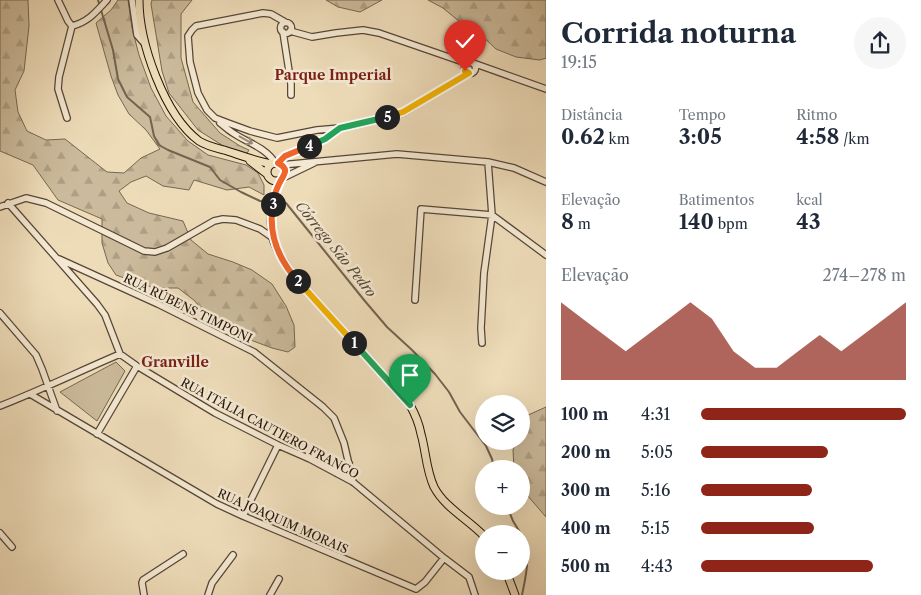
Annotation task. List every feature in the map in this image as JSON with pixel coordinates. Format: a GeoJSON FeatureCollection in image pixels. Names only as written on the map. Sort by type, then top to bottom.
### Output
{"type":"FeatureCollection","features":[{"type":"Feature","properties":{"kind":"main road"},"geometry":{"type":"LineString","coordinates":[[138,0],[144,43],[166,99],[191,134],[210,147],[248,159],[276,164],[285,170],[272,210],[273,238],[282,259],[292,274],[410,405],[422,434],[429,474],[435,488],[448,506],[475,528]]}},
{"type":"Feature","properties":{"kind":"main road"},"geometry":{"type":"LineString","coordinates":[[248,159],[269,177],[276,181],[282,179]]}},
{"type":"Feature","properties":{"kind":"main road"},"geometry":{"type":"LineString","coordinates":[[274,199],[268,168],[276,164]]}},
{"type":"Feature","properties":{"kind":"main road"},"geometry":{"type":"LineString","coordinates":[[509,580],[515,595]]}},
{"type":"Feature","properties":{"kind":"street"},"geometry":{"type":"LineString","coordinates":[[58,0],[72,26]]}},
{"type":"Feature","properties":{"kind":"street"},"geometry":{"type":"LineString","coordinates":[[72,26],[81,24],[107,0]]}},
{"type":"Feature","properties":{"kind":"street"},"geometry":{"type":"LineString","coordinates":[[132,0],[137,35],[144,43]]}},
{"type":"Feature","properties":{"kind":"street"},"geometry":{"type":"LineString","coordinates":[[276,164],[267,154],[231,132],[207,110],[198,93],[190,62],[188,36],[196,26],[241,17],[271,14],[286,27],[312,37],[363,30],[378,33],[546,89]]}},
{"type":"Feature","properties":{"kind":"street"},"geometry":{"type":"LineString","coordinates":[[67,118],[58,89],[58,78],[72,26]]}},
{"type":"Feature","properties":{"kind":"street"},"geometry":{"type":"LineString","coordinates":[[286,27],[291,95]]}},
{"type":"Feature","properties":{"kind":"street"},"geometry":{"type":"LineString","coordinates":[[215,118],[250,131],[277,138],[317,130],[340,128],[403,112],[471,72],[475,68],[470,63]]}},
{"type":"Feature","properties":{"kind":"street"},"geometry":{"type":"LineString","coordinates":[[470,63],[464,69],[471,72],[495,72]]}},
{"type":"Feature","properties":{"kind":"street"},"geometry":{"type":"LineString","coordinates":[[276,164],[285,156],[325,139],[340,128]]}},
{"type":"Feature","properties":{"kind":"street"},"geometry":{"type":"LineString","coordinates":[[276,164],[397,154],[488,162],[514,168],[546,182]]}},
{"type":"Feature","properties":{"kind":"street"},"geometry":{"type":"LineString","coordinates":[[282,179],[318,162]]}},
{"type":"Feature","properties":{"kind":"street"},"geometry":{"type":"LineString","coordinates":[[482,343],[484,273],[492,215],[488,162]]}},
{"type":"Feature","properties":{"kind":"street"},"geometry":{"type":"LineString","coordinates":[[0,207],[26,198],[46,203],[144,251],[155,252],[167,248],[214,221],[224,219],[236,220],[260,228],[273,238]]}},
{"type":"Feature","properties":{"kind":"street"},"geometry":{"type":"LineString","coordinates":[[0,406],[120,354],[105,315],[98,304],[8,203]]}},
{"type":"Feature","properties":{"kind":"street"},"geometry":{"type":"LineString","coordinates":[[415,300],[421,210],[492,215],[546,255]]}},
{"type":"Feature","properties":{"kind":"street"},"geometry":{"type":"LineString","coordinates":[[260,228],[267,227],[272,222]]}},
{"type":"Feature","properties":{"kind":"street","name":"RUA RÚBENS TIMPONI"},"geometry":{"type":"LineString","coordinates":[[57,258],[158,304],[254,352],[334,418],[344,443],[353,482]]}},
{"type":"Feature","properties":{"kind":"street"},"geometry":{"type":"LineString","coordinates":[[0,313],[36,355],[57,410]]}},
{"type":"Feature","properties":{"kind":"street","name":"RUA ITÁLIA CAUTIERO FRANCO"},"geometry":{"type":"LineString","coordinates":[[120,354],[215,412],[353,482],[469,577],[475,595]]}},
{"type":"Feature","properties":{"kind":"street"},"geometry":{"type":"LineString","coordinates":[[97,434],[137,366]]}},
{"type":"Feature","properties":{"kind":"street","name":"RUA JOAQUIM MORAIS"},"geometry":{"type":"LineString","coordinates":[[30,394],[217,504],[418,592],[444,558]]}},
{"type":"Feature","properties":{"kind":"street"},"geometry":{"type":"LineString","coordinates":[[243,516],[278,445]]}},
{"type":"Feature","properties":{"kind":"street"},"geometry":{"type":"LineString","coordinates":[[336,472],[342,470],[349,463]]}},
{"type":"Feature","properties":{"kind":"street"},"geometry":{"type":"LineString","coordinates":[[0,533],[12,547]]}},
{"type":"Feature","properties":{"kind":"street"},"geometry":{"type":"LineString","coordinates":[[144,595],[143,580],[183,554]]}},
{"type":"Feature","properties":{"kind":"street"},"geometry":{"type":"LineString","coordinates":[[208,595],[212,583],[233,556]]}},
{"type":"Feature","properties":{"kind":"street"},"geometry":{"type":"LineString","coordinates":[[270,595],[279,579]]}},
{"type":"Feature","properties":{"kind":"green space"},"geometry":{"type":"Polygon","coordinates":[[[0,0],[28,0],[29,26],[24,71],[15,90],[18,112],[27,131],[46,140],[65,139],[107,172],[124,173],[141,158],[160,149],[146,130],[129,114],[118,95],[96,23],[111,10],[118,0],[128,0],[132,28],[139,55],[151,88],[166,116],[188,141],[208,155],[246,165],[258,173],[264,185],[264,195],[249,187],[227,190],[194,180],[189,190],[163,186],[146,176],[131,182],[119,191],[127,203],[149,213],[183,221],[191,240],[208,254],[252,270],[272,284],[286,306],[294,325],[295,347],[288,352],[272,348],[248,339],[209,320],[195,301],[178,288],[156,288],[116,275],[108,263],[102,243],[102,219],[58,200],[33,165],[0,151],[0,0]]]}},
{"type":"Feature","properties":{"kind":"green space"},"geometry":{"type":"Polygon","coordinates":[[[152,0],[192,0],[181,14],[181,58],[193,102],[220,133],[249,150],[246,155],[225,147],[198,130],[169,93],[162,71],[151,4],[152,0]]]}},
{"type":"Feature","properties":{"kind":"green space"},"geometry":{"type":"Polygon","coordinates":[[[326,0],[382,0],[360,12],[338,7],[326,0]]]}},
{"type":"Feature","properties":{"kind":"green space"},"geometry":{"type":"Polygon","coordinates":[[[428,0],[546,0],[546,58],[540,60],[516,57],[496,49],[479,33],[428,0]]]}},
{"type":"Feature","properties":{"kind":"green space"},"geometry":{"type":"Polygon","coordinates":[[[116,362],[125,371],[97,421],[60,392],[116,362]]]}},
{"type":"Feature","properties":{"kind":"green space"},"geometry":{"type":"Polygon","coordinates":[[[546,407],[546,517],[530,498],[530,460],[514,460],[513,450],[530,450],[530,414],[546,407]]]}},
{"type":"Feature","properties":{"kind":"waterway","name":"Córrego São Pedro"},"geometry":{"type":"LineString","coordinates":[[98,0],[113,50],[118,79],[127,97],[150,117],[154,136],[159,145],[210,167],[220,180],[241,192],[260,201],[271,202]]}},
{"type":"Feature","properties":{"kind":"waterway","name":"Córrego São Pedro"},"geometry":{"type":"LineString","coordinates":[[275,202],[286,203],[387,327],[435,374],[449,392],[460,412],[486,446],[492,460]]}},
{"type":"Feature","properties":{"kind":"waterway","name":"Córrego São Pedro"},"geometry":{"type":"LineString","coordinates":[[511,515],[515,525]]}},
{"type":"Feature","properties":{"kind":"waterway","name":"Córrego São Pedro"},"geometry":{"type":"LineString","coordinates":[[522,595],[525,580]]}},
{"type":"Feature","properties":{"kind":"district","name":"Parque Imperial"},"geometry":{"type":"Point","coordinates":[333,75]}},
{"type":"Feature","properties":{"kind":"district","name":"Granville"},"geometry":{"type":"Point","coordinates":[175,362]}},
{"type":"Feature","properties":{"kind":"route"},"geometry":{"type":"LineString","coordinates":[[410,405],[292,274],[282,259],[273,238],[272,210],[274,198],[285,172],[281,164],[278,163],[285,156],[325,139],[340,128],[403,112],[469,73],[465,71]]}}]}
